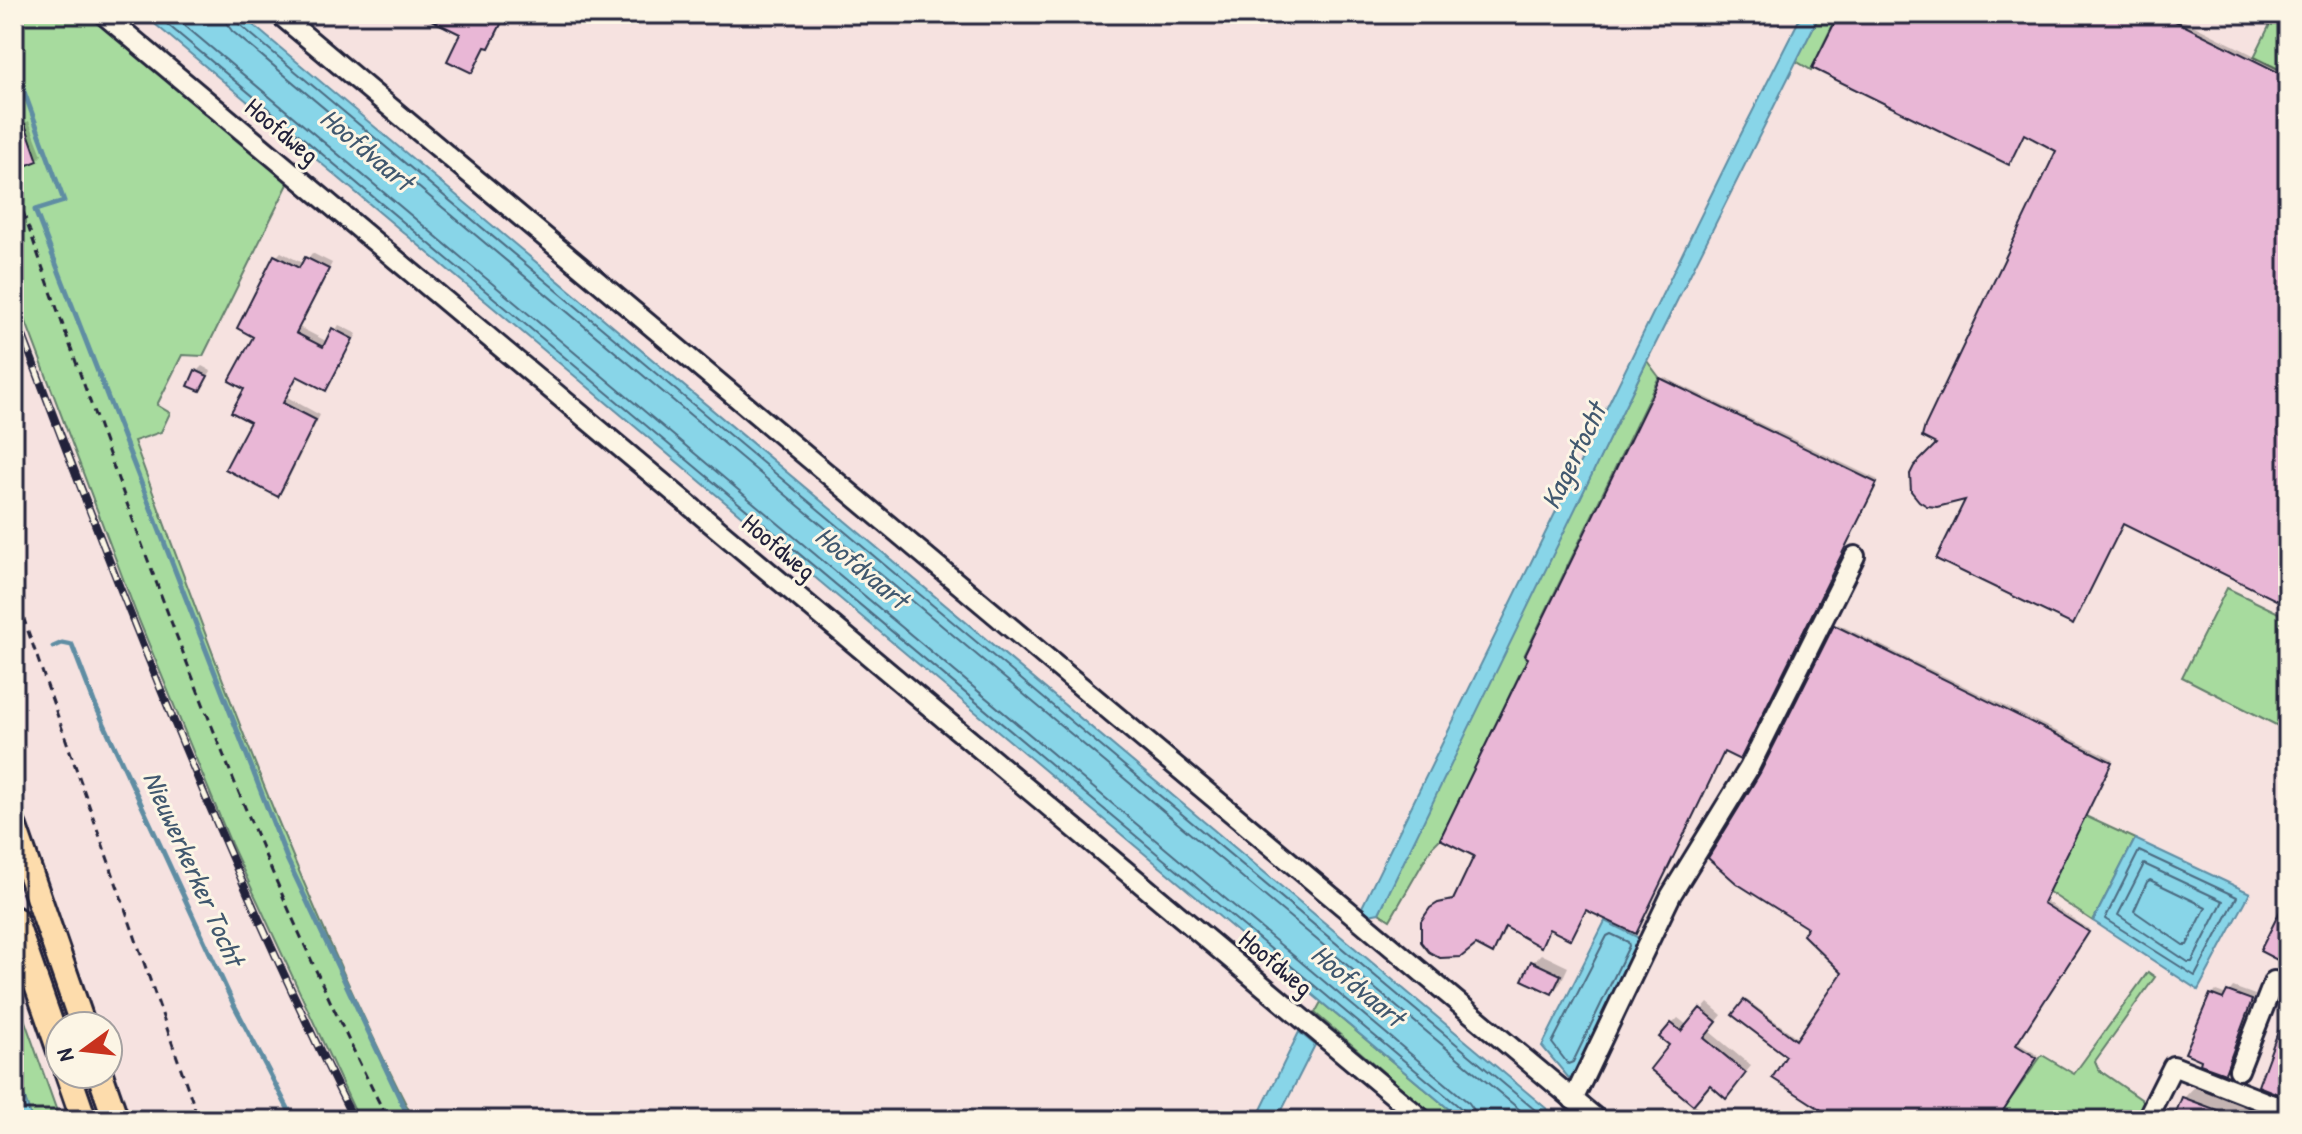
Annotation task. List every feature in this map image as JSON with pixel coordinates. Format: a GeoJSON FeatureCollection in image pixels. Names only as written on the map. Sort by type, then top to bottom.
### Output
{"type":"FeatureCollection","features":[{"type":"Feature","properties":{"kind":"highway"},"geometry":{"type":"LineString","coordinates":[[14,827],[77,1010]]}},
{"type":"Feature","properties":{"kind":"highway"},"geometry":{"type":"LineString","coordinates":[[14,919],[46,1010]]}},
{"type":"Feature","properties":{"kind":"highway"},"geometry":{"type":"LineString","coordinates":[[74,1090],[84,1120]]}},
{"type":"Feature","properties":{"kind":"highway"},"geometry":{"type":"LineString","coordinates":[[106,1090],[116,1120]]}},
{"type":"Feature","properties":{"kind":"street","name":"Hoofdweg"},"geometry":{"type":"LineString","coordinates":[[103,14],[1423,1120]]}},
{"type":"Feature","properties":{"kind":"street"},"geometry":{"type":"LineString","coordinates":[[279,14],[1598,1120]]}},
{"type":"Feature","properties":{"kind":"street"},"geometry":{"type":"LineString","coordinates":[[1573,1100],[1671,895],[1749,768],[1855,556]]}},
{"type":"Feature","properties":{"kind":"street"},"geometry":{"type":"LineString","coordinates":[[2239,1070],[2274,981],[2288,987]]}},
{"type":"Feature","properties":{"kind":"street"},"geometry":{"type":"LineString","coordinates":[[2146,1120],[2173,1066],[2288,1111]]}},
{"type":"Feature","properties":{"kind":"path"},"geometry":{"type":"LineString","coordinates":[[14,186],[134,521],[237,790],[283,900],[388,1120]]}},
{"type":"Feature","properties":{"kind":"path"},"geometry":{"type":"LineString","coordinates":[[14,591],[199,1120]]}},
{"type":"Feature","properties":{"kind":"green space"},"geometry":{"type":"Polygon","coordinates":[[[14,14],[93,14],[290,180],[203,356],[182,355],[157,405],[170,413],[161,432],[134,441],[230,699],[298,870],[414,1120],[359,1120],[231,844],[136,613],[14,290],[14,14]]]}},
{"type":"Feature","properties":{"kind":"green space"},"geometry":{"type":"Polygon","coordinates":[[[1820,14],[1838,14],[1811,70],[1796,61],[1820,14]]]}},
{"type":"Feature","properties":{"kind":"green space"},"geometry":{"type":"Polygon","coordinates":[[[2275,14],[2288,14],[2288,74],[2254,57],[2275,14]]]}},
{"type":"Feature","properties":{"kind":"green space"},"geometry":{"type":"Polygon","coordinates":[[[1647,361],[1659,377],[1524,656],[1527,659],[1440,839],[1432,847],[1390,920],[1379,913],[1403,860],[1647,361]]]}},
{"type":"Feature","properties":{"kind":"green space"},"geometry":{"type":"Polygon","coordinates":[[[2227,588],[2287,617],[2282,631],[2288,635],[2288,731],[2182,677],[2227,588]]]}},
{"type":"Feature","properties":{"kind":"green space"},"geometry":{"type":"Polygon","coordinates":[[[2081,814],[2135,839],[2093,921],[2043,888],[2081,814]]]}},
{"type":"Feature","properties":{"kind":"green space"},"geometry":{"type":"Polygon","coordinates":[[[2148,972],[2155,977],[2095,1061],[2099,1070],[2148,1104],[2143,1120],[1996,1120],[2042,1055],[2074,1074],[2148,972]]]}},
{"type":"Feature","properties":{"kind":"green space"},"geometry":{"type":"Polygon","coordinates":[[[14,990],[44,1075],[44,1090],[49,1090],[60,1120],[32,1120],[14,1066],[14,990]]]}},
{"type":"Feature","properties":{"kind":"green space"},"geometry":{"type":"Polygon","coordinates":[[[1321,1002],[1462,1120],[1439,1120],[1315,1013],[1321,1002]]]}},
{"type":"Feature","properties":{"kind":"water","name":"Hoofdvaart"},"geometry":{"type":"Polygon","coordinates":[[[143,14],[240,14],[1560,1120],[1462,1120],[143,14]]]}},
{"type":"Feature","properties":{"kind":"water"},"geometry":{"type":"Polygon","coordinates":[[[1802,14],[1820,14],[1647,361],[1379,913],[1369,915],[1362,907],[1802,14]]]}},
{"type":"Feature","properties":{"kind":"water"},"geometry":{"type":"Polygon","coordinates":[[[2135,839],[2250,893],[2198,990],[2093,921],[2135,839]]]}},
{"type":"Feature","properties":{"kind":"water"},"geometry":{"type":"Polygon","coordinates":[[[1605,921],[1641,939],[1572,1082],[1542,1046],[1605,921]]]}},
{"type":"Feature","properties":{"kind":"water"},"geometry":{"type":"Polygon","coordinates":[[[1299,1032],[1315,1045],[1277,1120],[1256,1120],[1299,1032]]]}},
{"type":"Feature","properties":{"kind":"water"},"geometry":{"type":"Polygon","coordinates":[[[14,1066],[32,1120],[14,1120],[14,1066]]]}},
{"type":"Feature","properties":{"kind":"building"},"geometry":{"type":"Polygon","coordinates":[[[419,14],[506,14],[472,73],[447,61],[460,34],[419,14]]]}},
{"type":"Feature","properties":{"kind":"building"},"geometry":{"type":"Polygon","coordinates":[[[1839,14],[2161,14],[2288,77],[2288,606],[2123,524],[2073,625],[1936,559],[1965,500],[1937,507],[1927,506],[1911,491],[1910,474],[1936,444],[1922,437],[1925,426],[2056,151],[2024,134],[2009,165],[1812,68],[1839,14]]]}},
{"type":"Feature","properties":{"kind":"building"},"geometry":{"type":"Polygon","coordinates":[[[25,124],[38,161],[25,166],[14,128],[25,124]]]}},
{"type":"Feature","properties":{"kind":"building"},"geometry":{"type":"Polygon","coordinates":[[[274,255],[299,268],[305,257],[329,269],[296,333],[323,347],[332,328],[353,339],[326,391],[297,376],[283,403],[316,420],[278,497],[225,469],[250,422],[231,412],[244,389],[229,381],[253,337],[237,328],[274,255]]]}},
{"type":"Feature","properties":{"kind":"building"},"geometry":{"type":"Polygon","coordinates":[[[195,370],[208,376],[200,391],[188,386],[195,370]]]}},
{"type":"Feature","properties":{"kind":"building"},"geometry":{"type":"Polygon","coordinates":[[[1660,378],[1877,483],[1740,760],[1724,752],[1636,934],[1586,910],[1571,940],[1549,929],[1541,947],[1505,927],[1493,954],[1476,945],[1461,957],[1440,958],[1429,952],[1421,942],[1421,921],[1430,908],[1453,900],[1474,856],[1440,839],[1660,378]]]}},
{"type":"Feature","properties":{"kind":"building"},"geometry":{"type":"Polygon","coordinates":[[[1834,625],[2112,762],[2043,903],[2089,932],[2016,1045],[2037,1058],[1997,1120],[1837,1120],[1772,1078],[1786,1056],[1732,1015],[1744,1000],[1796,1040],[1842,973],[1803,935],[1807,928],[1736,883],[1708,858],[1760,773],[1834,625]]]}},
{"type":"Feature","properties":{"kind":"building"},"geometry":{"type":"Polygon","coordinates":[[[2288,895],[2288,947],[2281,962],[2260,951],[2288,895]]]}},
{"type":"Feature","properties":{"kind":"building"},"geometry":{"type":"Polygon","coordinates":[[[1531,961],[1561,975],[1552,994],[1522,980],[1531,961]]]}},
{"type":"Feature","properties":{"kind":"building"},"geometry":{"type":"Polygon","coordinates":[[[2227,991],[2252,1000],[2225,1073],[2200,1064],[2201,1060],[2185,1053],[2210,994],[2223,999],[2227,991]]]}},
{"type":"Feature","properties":{"kind":"building"},"geometry":{"type":"Polygon","coordinates":[[[1700,1008],[1717,1022],[1704,1038],[1746,1073],[1726,1099],[1710,1085],[1693,1105],[1650,1069],[1669,1045],[1659,1037],[1671,1023],[1681,1031],[1700,1008]]]}},
{"type":"Feature","properties":{"kind":"building"},"geometry":{"type":"Polygon","coordinates":[[[2286,1010],[2288,1084],[2283,1096],[2258,1086],[2286,1010]]]}},
{"type":"Feature","properties":{"kind":"building"},"geometry":{"type":"Polygon","coordinates":[[[2182,1097],[2241,1119],[2173,1120],[2182,1097]]]}},
{"type":"Feature","properties":{"kind":"waterway"},"geometry":{"type":"LineString","coordinates":[[14,64],[64,201],[35,210],[288,861],[410,1120]]}},
{"type":"Feature","properties":{"kind":"waterway","name":"Nieuwerkerker Tocht"},"geometry":{"type":"LineString","coordinates":[[53,647],[62,643],[72,645],[94,702],[233,1003],[294,1120]]}},
{"type":"Feature","properties":{"kind":"railway"},"geometry":{"type":"LineString","coordinates":[[14,312],[92,517],[216,821],[354,1120]]}},
{"type":"Feature","properties":{"kind":"water label","name":"Kagertocht"},"geometry":{"type":"Point","coordinates":[1573,456]}}]}
